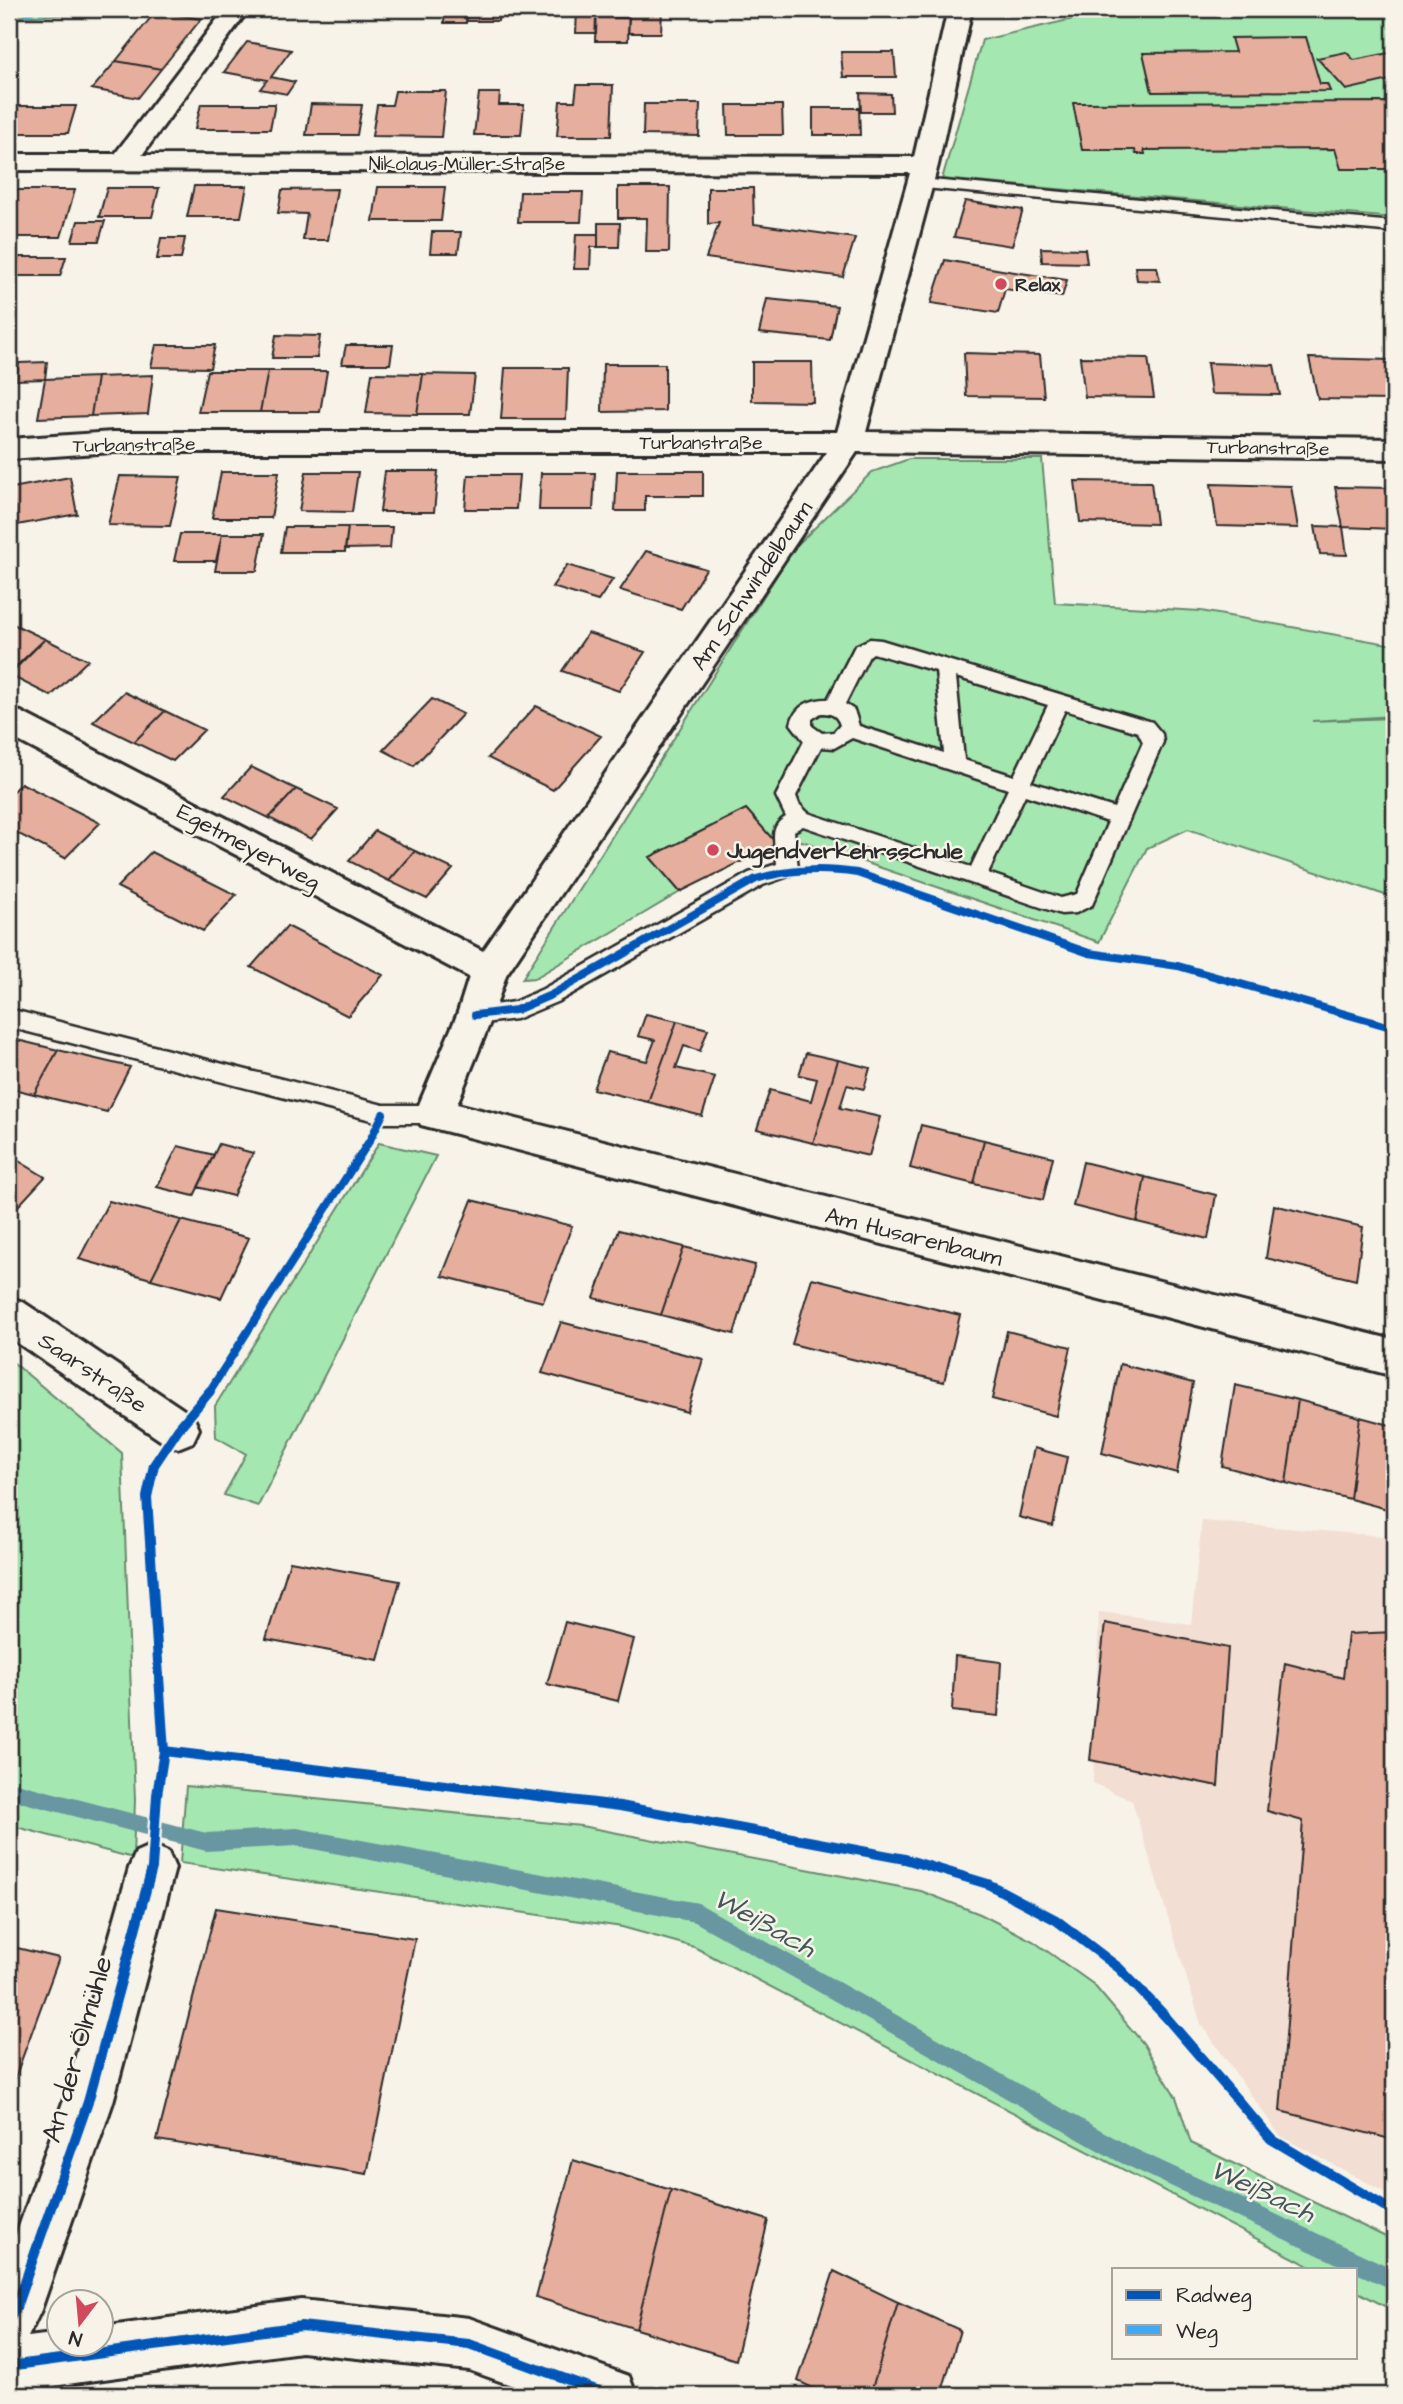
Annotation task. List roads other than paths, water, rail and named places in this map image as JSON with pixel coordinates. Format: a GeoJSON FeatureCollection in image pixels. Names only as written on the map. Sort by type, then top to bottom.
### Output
{"type":"FeatureCollection","features":[{"type":"Feature","properties":{"kind":"street"},"geometry":{"type":"LineString","coordinates":[[123,162],[237,9]]}},
{"type":"Feature","properties":{"kind":"street","name":"Am Schwindelbaum"},"geometry":{"type":"LineString","coordinates":[[434,1114],[475,1015],[489,971],[849,442],[922,174],[960,9]]}},
{"type":"Feature","properties":{"kind":"street","name":"Nikolaus-Müller-Straße"},"geometry":{"type":"LineString","coordinates":[[9,162],[922,174]]}},
{"type":"Feature","properties":{"kind":"street","name":"Turbanstraße"},"geometry":{"type":"LineString","coordinates":[[9,449],[113,442],[849,442],[1394,449]]}},
{"type":"Feature","properties":{"kind":"street","name":"Egetmeyerweg"},"geometry":{"type":"LineString","coordinates":[[9,721],[489,971]]}},
{"type":"Feature","properties":{"kind":"street","name":"Am Husarenbaum"},"geometry":{"type":"LineString","coordinates":[[434,1114],[1394,1358]]}},
{"type":"Feature","properties":{"kind":"street","name":"Saarstraße"},"geometry":{"type":"LineString","coordinates":[[9,1315],[178,1429]]}},
{"type":"Feature","properties":{"kind":"street","name":"An der Ölmühle"},"geometry":{"type":"LineString","coordinates":[[9,2320],[15,2310],[88,2102],[152,1868]]}},
{"type":"Feature","properties":{"kind":"street"},"geometry":{"type":"LineString","coordinates":[[9,2366],[301,2326],[469,2344],[610,2395]]}},
{"type":"Feature","properties":{"kind":"lane"},"geometry":{"type":"LineString","coordinates":[[922,174],[1394,227]]}},
{"type":"Feature","properties":{"kind":"lane"},"geometry":{"type":"LineString","coordinates":[[815,739],[786,796],[790,808],[801,818],[1060,906],[1076,905],[1085,899],[1153,742],[1152,734],[1145,727],[870,646],[862,650],[834,706]]}},
{"type":"Feature","properties":{"kind":"lane"},"geometry":{"type":"LineString","coordinates":[[945,666],[955,765]]}},
{"type":"Feature","properties":{"kind":"lane"},"geometry":{"type":"LineString","coordinates":[[976,878],[1059,701]]}},
{"type":"Feature","properties":{"kind":"lane"},"geometry":{"type":"LineString","coordinates":[[818,706],[834,706],[847,715],[850,720],[849,730],[837,739],[815,739],[803,730],[803,715],[818,706]]}},
{"type":"Feature","properties":{"kind":"lane"},"geometry":{"type":"LineString","coordinates":[[849,730],[1120,818]]}},
{"type":"Feature","properties":{"kind":"lane"},"geometry":{"type":"LineString","coordinates":[[475,1015],[516,1010],[551,995],[756,878],[788,868],[784,827],[801,818]]}},
{"type":"Feature","properties":{"kind":"lane"},"geometry":{"type":"LineString","coordinates":[[9,1018],[383,1114],[434,1114]]}},
{"type":"Feature","properties":{"kind":"waterway","name":"Weißach"},"geometry":{"type":"LineString","coordinates":[[9,1790],[206,1842],[297,1837],[698,1913],[1124,2154],[1394,2280]]}},
{"type":"Feature","properties":{"kind":"place","name":"Relax"},"geometry":{"type":"Point","coordinates":[1001,284]}},
{"type":"Feature","properties":{"kind":"place","name":"Jugendverkehrsschule"},"geometry":{"type":"Point","coordinates":[713,850]}}]}
